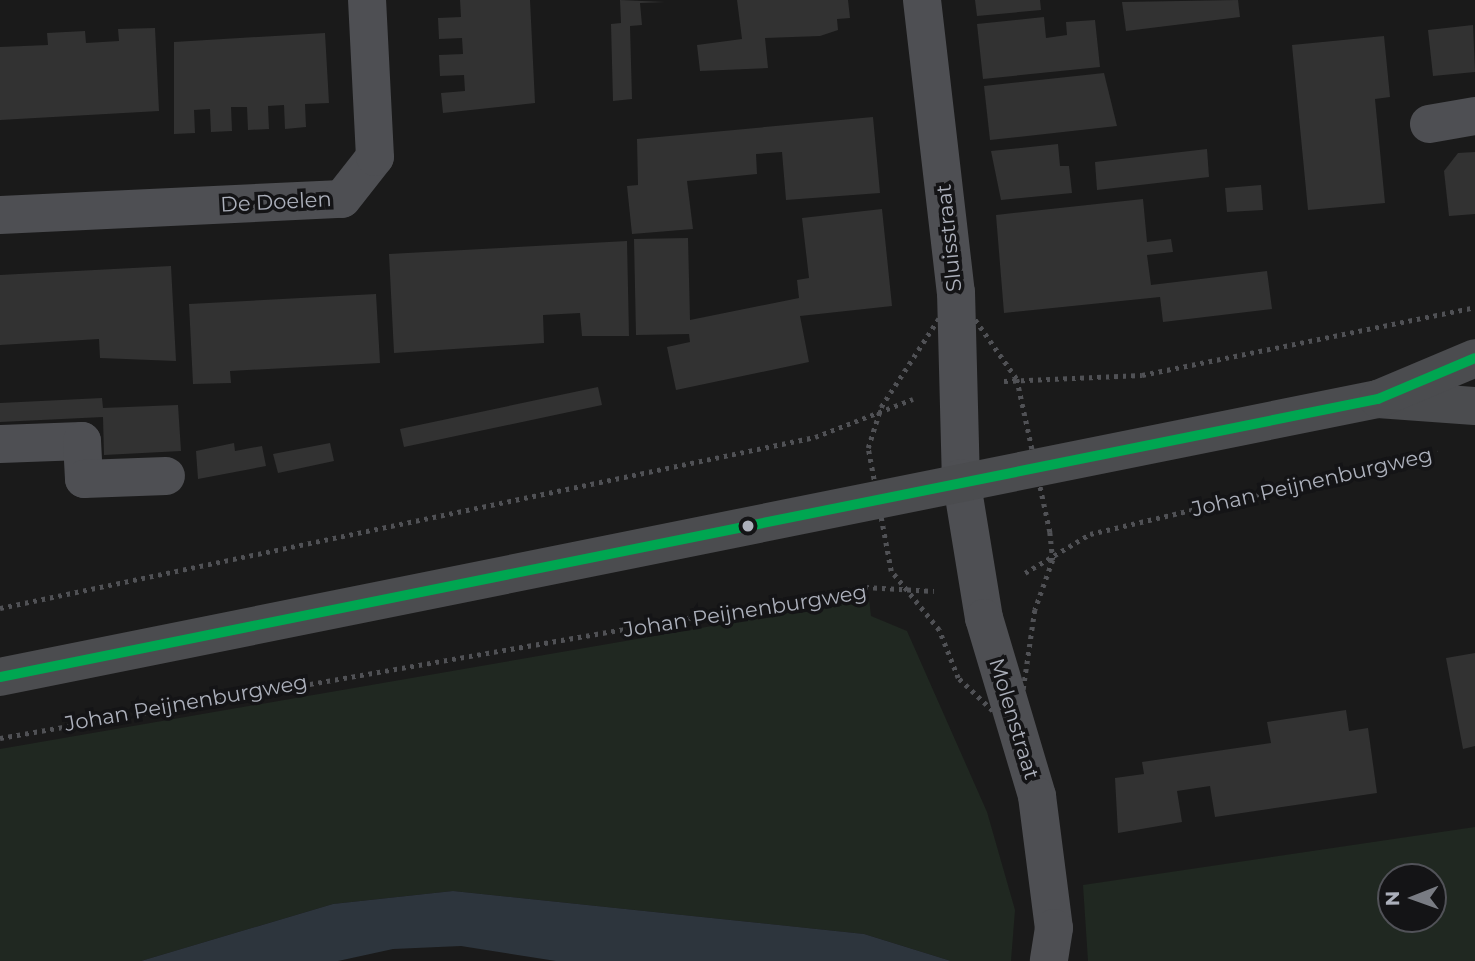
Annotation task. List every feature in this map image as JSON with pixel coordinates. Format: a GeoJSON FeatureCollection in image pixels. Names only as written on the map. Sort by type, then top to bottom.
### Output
{"type":"FeatureCollection","features":[{"type":"Feature","properties":{"kind":"main road"},"geometry":{"type":"LineString","coordinates":[[0,677],[961,478],[1378,399],[1475,358]]}},
{"type":"Feature","properties":{"kind":"main road"},"geometry":{"type":"LineString","coordinates":[[1378,399],[1475,406]]}},
{"type":"Feature","properties":{"kind":"street","name":"De Doelen"},"geometry":{"type":"LineString","coordinates":[[0,215],[342,199],[375,157],[367,0]]}},
{"type":"Feature","properties":{"kind":"street","name":"Sluisstraat"},"geometry":{"type":"LineString","coordinates":[[922,0],[956,292],[961,478]]}},
{"type":"Feature","properties":{"kind":"street"},"geometry":{"type":"LineString","coordinates":[[1429,124],[1475,116]]}},
{"type":"Feature","properties":{"kind":"street"},"geometry":{"type":"LineString","coordinates":[[0,444],[82,441],[84,479],[166,476]]}},
{"type":"Feature","properties":{"kind":"street","name":"Molenstraat"},"geometry":{"type":"LineString","coordinates":[[961,478],[979,584],[1037,796],[1054,928],[1049,961]]}},
{"type":"Feature","properties":{"kind":"path"},"geometry":{"type":"LineString","coordinates":[[0,608],[815,438],[881,407],[957,390],[1017,379],[1142,375],[1475,307]]}},
{"type":"Feature","properties":{"kind":"path","name":"Johan Peijnenburgweg"},"geometry":{"type":"LineString","coordinates":[[0,737],[865,587],[905,594],[979,584],[1023,573],[1090,534],[1449,450]]}},
{"type":"Feature","properties":{"kind":"shaded area"},"geometry":{"type":"Polygon","coordinates":[[[869,599],[871,616],[907,631],[987,812],[1015,910],[1011,961],[951,961],[864,934],[453,891],[333,904],[141,961],[0,961],[0,749],[869,599]]]}},
{"type":"Feature","properties":{"kind":"shaded area"},"geometry":{"type":"Polygon","coordinates":[[[1475,827],[1475,961],[1088,961],[1083,885],[1475,827]]]}},
{"type":"Feature","properties":{"kind":"shaded area"},"geometry":{"type":"Polygon","coordinates":[[[453,891],[864,934],[951,961],[556,961],[461,946],[393,949],[338,961],[141,961],[333,904],[453,891]]]}},
{"type":"Feature","properties":{"kind":"building"},"geometry":{"type":"Polygon","coordinates":[[[460,0],[530,0],[535,103],[443,113],[441,93],[465,91],[464,75],[440,76],[439,55],[463,54],[462,38],[439,39],[438,18],[461,17],[460,0]]]}},
{"type":"Feature","properties":{"kind":"building"},"geometry":{"type":"Polygon","coordinates":[[[620,0],[665,2],[640,3],[642,25],[630,26],[632,99],[613,101],[611,24],[621,23],[620,0]]]}},
{"type":"Feature","properties":{"kind":"building"},"geometry":{"type":"Polygon","coordinates":[[[737,0],[848,0],[850,18],[837,19],[838,30],[820,36],[765,38],[768,68],[700,71],[697,45],[742,39],[737,0]]]}},
{"type":"Feature","properties":{"kind":"building"},"geometry":{"type":"Polygon","coordinates":[[[975,0],[1040,0],[1041,10],[977,16],[975,0]]]}},
{"type":"Feature","properties":{"kind":"building"},"geometry":{"type":"Polygon","coordinates":[[[1238,0],[1240,17],[1126,31],[1122,2],[1238,0]]]}},
{"type":"Feature","properties":{"kind":"building"},"geometry":{"type":"Polygon","coordinates":[[[1044,17],[1046,38],[1067,35],[1066,22],[1095,20],[1100,67],[983,79],[977,24],[1044,17]]]}},
{"type":"Feature","properties":{"kind":"building"},"geometry":{"type":"Polygon","coordinates":[[[1473,25],[1475,72],[1433,76],[1428,30],[1473,25]]]}},
{"type":"Feature","properties":{"kind":"building"},"geometry":{"type":"Polygon","coordinates":[[[155,28],[159,111],[0,120],[0,47],[48,45],[47,33],[85,31],[86,43],[119,41],[118,29],[155,28]]]}},
{"type":"Feature","properties":{"kind":"building"},"geometry":{"type":"Polygon","coordinates":[[[325,33],[329,103],[305,104],[306,127],[285,129],[284,105],[268,106],[269,129],[248,130],[247,107],[231,107],[232,131],[211,132],[210,109],[194,110],[195,133],[174,134],[174,42],[325,33]]]}},
{"type":"Feature","properties":{"kind":"building"},"geometry":{"type":"Polygon","coordinates":[[[1384,36],[1390,97],[1375,99],[1385,203],[1308,210],[1292,45],[1384,36]]]}},
{"type":"Feature","properties":{"kind":"building"},"geometry":{"type":"Polygon","coordinates":[[[1104,73],[1117,126],[990,140],[984,86],[1104,73]]]}},
{"type":"Feature","properties":{"kind":"building"},"geometry":{"type":"Polygon","coordinates":[[[873,117],[880,193],[786,200],[782,152],[756,154],[757,174],[687,181],[693,229],[632,234],[627,186],[638,185],[637,139],[873,117]]]}},
{"type":"Feature","properties":{"kind":"building"},"geometry":{"type":"Polygon","coordinates":[[[1058,144],[1060,166],[1069,166],[1072,193],[1001,200],[991,151],[1058,144]]]}},
{"type":"Feature","properties":{"kind":"building"},"geometry":{"type":"Polygon","coordinates":[[[1207,149],[1209,177],[1097,190],[1095,162],[1207,149]]]}},
{"type":"Feature","properties":{"kind":"building"},"geometry":{"type":"Polygon","coordinates":[[[1475,152],[1475,214],[1449,216],[1444,171],[1458,153],[1475,152]]]}},
{"type":"Feature","properties":{"kind":"building"},"geometry":{"type":"Polygon","coordinates":[[[1261,185],[1263,210],[1227,212],[1225,188],[1261,185]]]}},
{"type":"Feature","properties":{"kind":"building"},"geometry":{"type":"Polygon","coordinates":[[[1143,199],[1147,242],[1171,239],[1173,252],[1147,255],[1151,285],[1267,271],[1272,309],[1163,322],[1160,297],[1004,313],[996,215],[1143,199]]]}},
{"type":"Feature","properties":{"kind":"building"},"geometry":{"type":"Polygon","coordinates":[[[882,209],[892,306],[800,316],[809,362],[676,390],[667,347],[690,342],[689,334],[636,335],[634,239],[688,238],[690,320],[799,298],[797,280],[809,278],[802,218],[882,209]]]}},
{"type":"Feature","properties":{"kind":"building"},"geometry":{"type":"Polygon","coordinates":[[[627,241],[629,336],[582,336],[580,313],[543,315],[544,343],[394,353],[389,254],[627,241]]]}},
{"type":"Feature","properties":{"kind":"building"},"geometry":{"type":"Polygon","coordinates":[[[171,266],[176,361],[100,358],[99,339],[0,345],[0,275],[171,266]]]}},
{"type":"Feature","properties":{"kind":"building"},"geometry":{"type":"Polygon","coordinates":[[[376,294],[380,363],[230,371],[231,383],[193,384],[189,304],[376,294]]]}},
{"type":"Feature","properties":{"kind":"building"},"geometry":{"type":"Polygon","coordinates":[[[598,387],[602,405],[404,447],[400,429],[598,387]]]}},
{"type":"Feature","properties":{"kind":"building"},"geometry":{"type":"Polygon","coordinates":[[[102,398],[103,408],[178,405],[181,451],[104,455],[103,417],[0,422],[0,403],[102,398]]]}},
{"type":"Feature","properties":{"kind":"building"},"geometry":{"type":"Polygon","coordinates":[[[234,443],[235,451],[262,446],[266,466],[198,479],[196,451],[234,443]]]}},
{"type":"Feature","properties":{"kind":"building"},"geometry":{"type":"Polygon","coordinates":[[[330,443],[334,461],[278,473],[273,454],[330,443]]]}},
{"type":"Feature","properties":{"kind":"building"},"geometry":{"type":"Polygon","coordinates":[[[1475,653],[1475,746],[1463,749],[1446,658],[1475,653]]]}},
{"type":"Feature","properties":{"kind":"building"},"geometry":{"type":"Polygon","coordinates":[[[1346,710],[1349,731],[1368,728],[1377,793],[1215,817],[1210,786],[1177,791],[1182,822],[1118,833],[1115,778],[1144,774],[1142,762],[1271,743],[1267,722],[1346,710]]]}},
{"type":"Feature","properties":{"kind":"transit line"},"geometry":{"type":"LineString","coordinates":[[0,677],[1378,399],[1475,358]]}}]}
